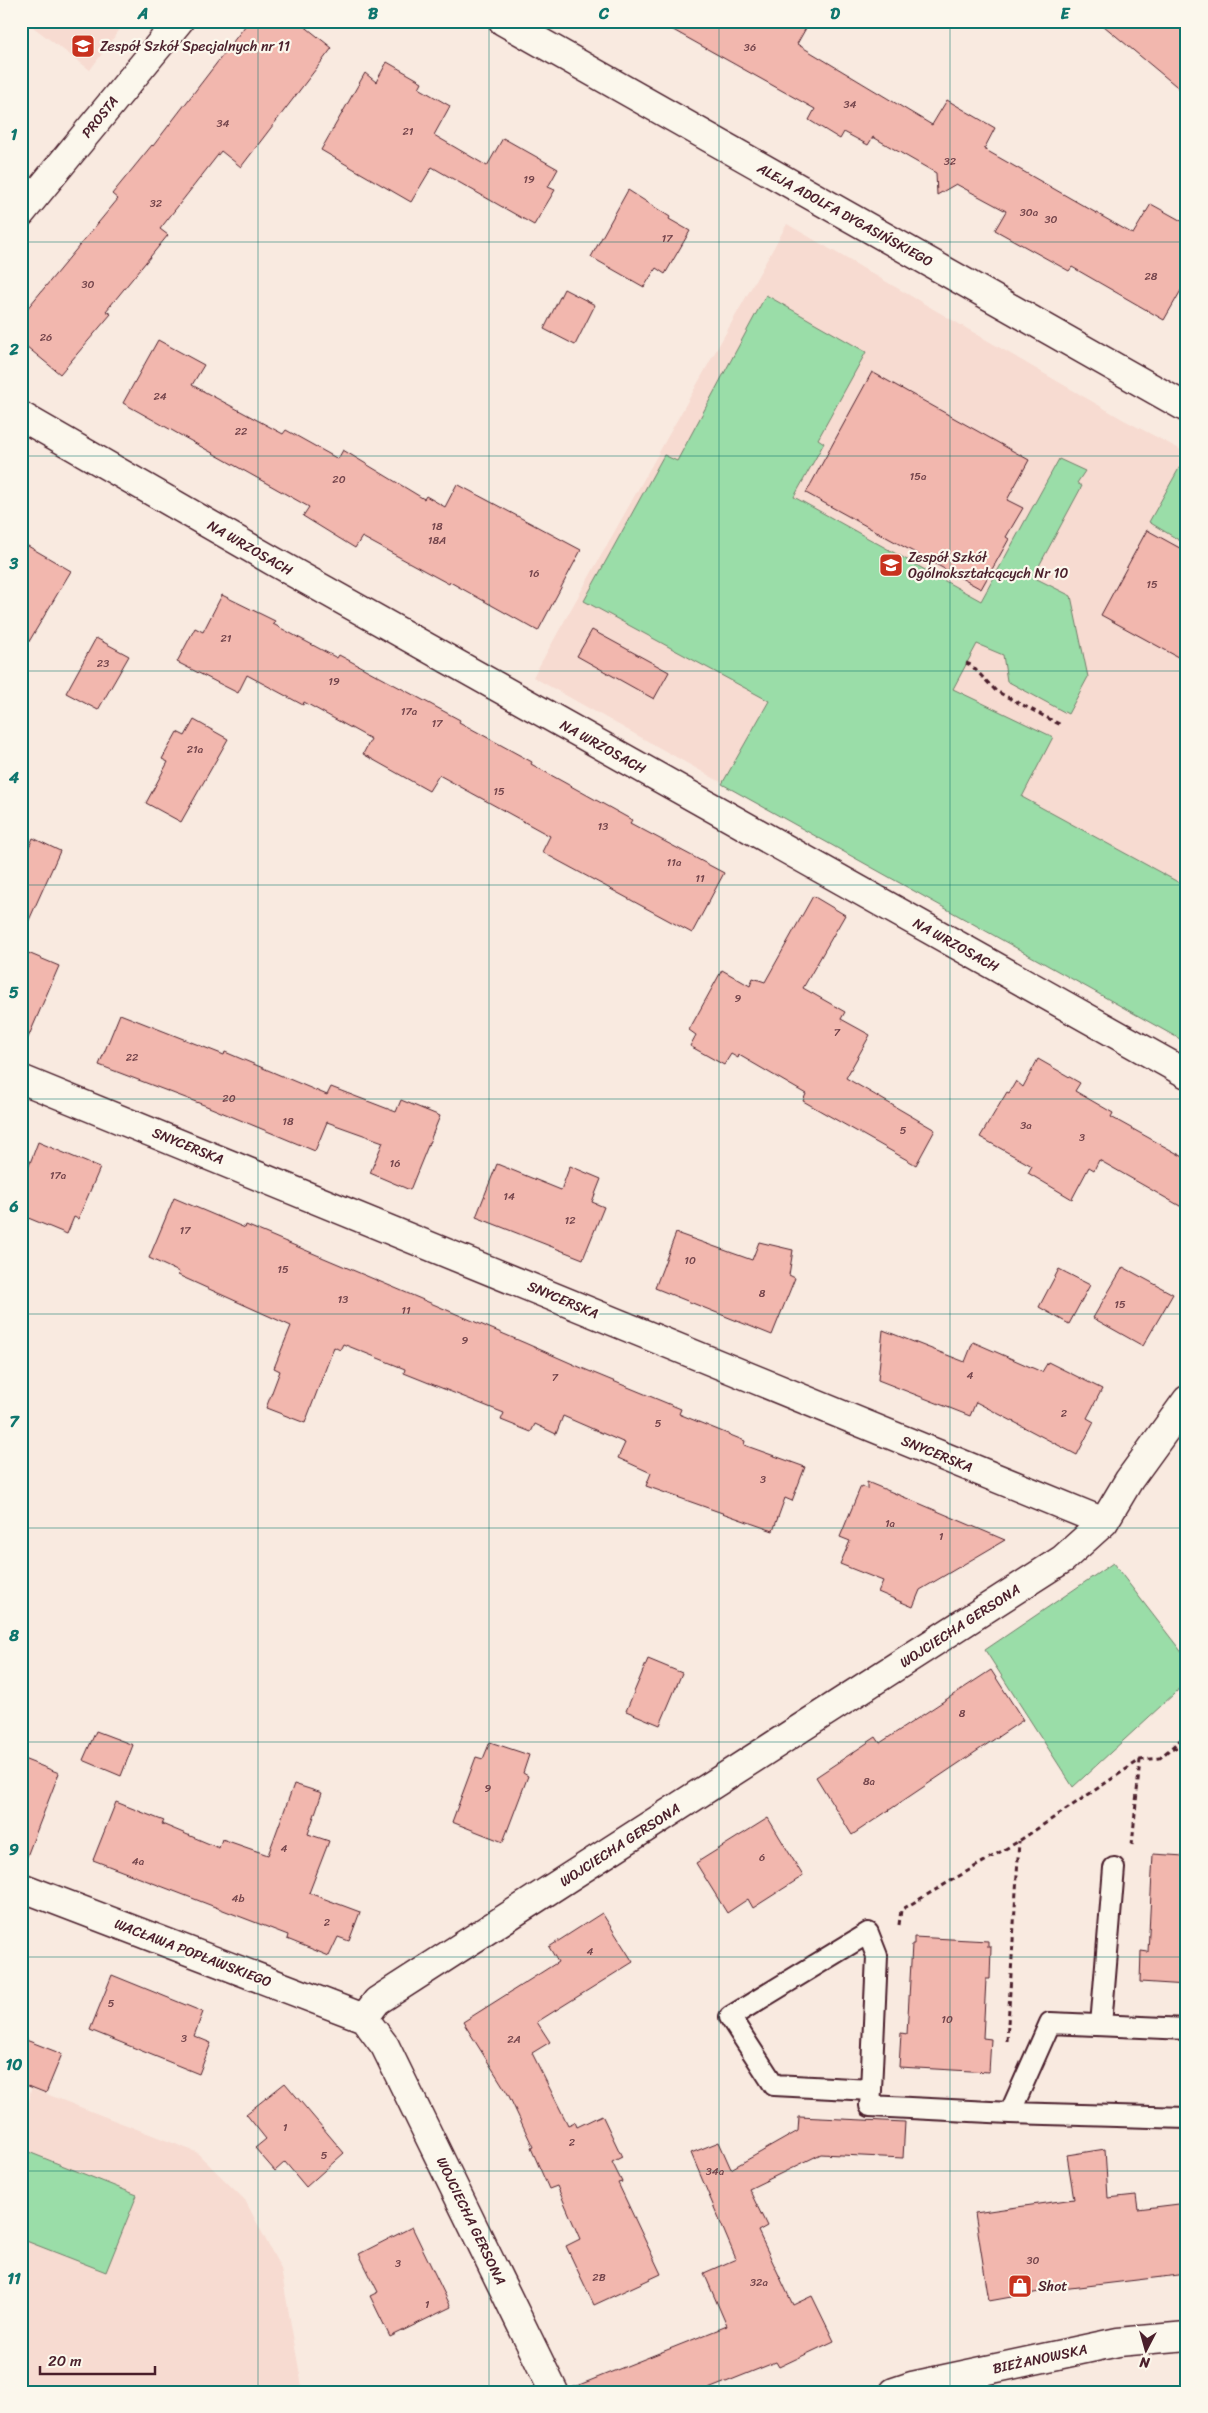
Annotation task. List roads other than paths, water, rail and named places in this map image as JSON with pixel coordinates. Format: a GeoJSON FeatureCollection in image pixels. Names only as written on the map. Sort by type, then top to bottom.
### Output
{"type":"FeatureCollection","features":[{"type":"Feature","properties":{"kind":"street","name":"PROSTA"},"geometry":{"type":"LineString","coordinates":[[21,213],[179,21]]}},
{"type":"Feature","properties":{"kind":"street","name":"ALEJA ADOLFA DYGASIŃSKIEGO"},"geometry":{"type":"LineString","coordinates":[[503,21],[1187,408]]}},
{"type":"Feature","properties":{"kind":"street","name":"NA WRZOSACH"},"geometry":{"type":"LineString","coordinates":[[21,416],[272,562],[1187,1074]]}},
{"type":"Feature","properties":{"kind":"street","name":"SNYCERSKA"},"geometry":{"type":"LineString","coordinates":[[21,1079],[1104,1522]]}},
{"type":"Feature","properties":{"kind":"street","name":"WOJCIECHA GERSONA"},"geometry":{"type":"LineString","coordinates":[[554,2392],[385,2046],[364,2018],[376,2001],[1063,1559],[1104,1522],[1129,1480],[1187,1400]]}},
{"type":"Feature","properties":{"kind":"street","name":"WACŁAWA POPŁAWSKIEGO"},"geometry":{"type":"LineString","coordinates":[[21,1888],[364,2018]]}},
{"type":"Feature","properties":{"kind":"street","name":"BIEŻANOWSKA"},"geometry":{"type":"LineString","coordinates":[[894,2392],[912,2386],[1118,2342],[1187,2336]]}},
{"type":"Feature","properties":{"kind":"lane"},"geometry":{"type":"LineString","coordinates":[[1101,2025],[1114,1868]]}},
{"type":"Feature","properties":{"kind":"lane"},"geometry":{"type":"LineString","coordinates":[[871,2090],[774,2085],[730,2017],[868,1933],[877,1956],[871,2090],[870,2106],[1010,2113],[1187,2118]]}},
{"type":"Feature","properties":{"kind":"lane"},"geometry":{"type":"LineString","coordinates":[[1010,2113],[1050,2023],[1187,2030]]}},
{"type":"Feature","properties":{"kind":"place","name":"Zespół Szkół Specjalnych nr 11"},"geometry":{"type":"Point","coordinates":[83,46]}},
{"type":"Feature","properties":{"kind":"place","name":"Zespół Szkół Ogólnokształcących Nr 10"},"geometry":{"type":"Point","coordinates":[891,565]}},
{"type":"Feature","properties":{"kind":"place","name":"Shot"},"geometry":{"type":"Point","coordinates":[1020,2286]}}]}
